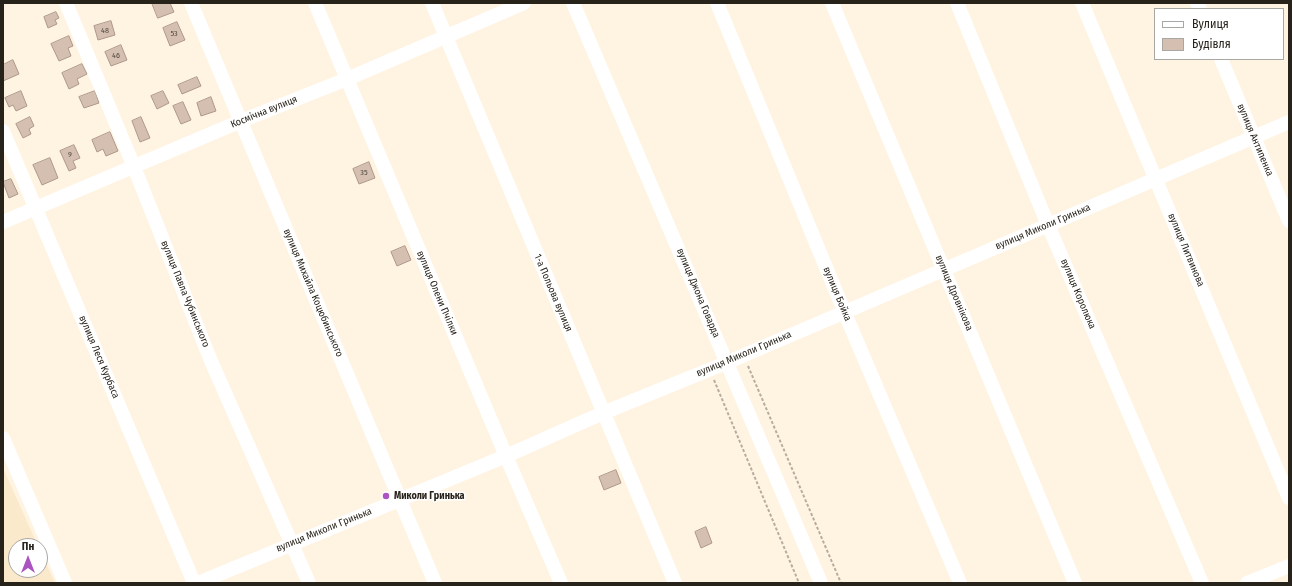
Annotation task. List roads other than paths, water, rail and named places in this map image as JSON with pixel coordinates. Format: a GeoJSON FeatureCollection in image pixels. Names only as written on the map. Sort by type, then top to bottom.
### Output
{"type":"FeatureCollection","features":[{"type":"Feature","properties":{"kind":"street","name":"вулиця Павла Чубинського"},"geometry":{"type":"LineString","coordinates":[[66,3],[134,167],[211,361],[309,583]]}},
{"type":"Feature","properties":{"kind":"street","name":"вулиця Михайла Коцюбинського"},"geometry":{"type":"LineString","coordinates":[[191,3],[435,583]]}},
{"type":"Feature","properties":{"kind":"street","name":"вулиця Олени Пчілки"},"geometry":{"type":"LineString","coordinates":[[315,3],[561,583]]}},
{"type":"Feature","properties":{"kind":"street","name":"1-а Польова вулиця"},"geometry":{"type":"LineString","coordinates":[[432,3],[675,583]]}},
{"type":"Feature","properties":{"kind":"street","name":"Космічна вулиця"},"geometry":{"type":"LineString","coordinates":[[3,222],[35,207],[134,167],[241,121],[347,79],[446,35],[524,3]]}},
{"type":"Feature","properties":{"kind":"street","name":"вулиця Джона Говарда"},"geometry":{"type":"LineString","coordinates":[[573,3],[728,362],[821,583]]}},
{"type":"Feature","properties":{"kind":"street","name":"вулиця Бойка"},"geometry":{"type":"LineString","coordinates":[[717,3],[844,312],[960,583]]}},
{"type":"Feature","properties":{"kind":"street","name":"вулиця Дровнікова"},"geometry":{"type":"LineString","coordinates":[[832,3],[1075,583]]}},
{"type":"Feature","properties":{"kind":"street","name":"вулиця Королюка"},"geometry":{"type":"LineString","coordinates":[[957,3],[1048,225],[1202,583]]}},
{"type":"Feature","properties":{"kind":"street","name":"вулиця Литвинова"},"geometry":{"type":"LineString","coordinates":[[1082,3],[1289,498]]}},
{"type":"Feature","properties":{"kind":"street","name":"вулиця Антипенка"},"geometry":{"type":"LineString","coordinates":[[1221,60],[1289,221]]}},
{"type":"Feature","properties":{"kind":"street","name":"вулиця Миколи Гринька"},"geometry":{"type":"LineString","coordinates":[[198,583],[506,456],[603,413],[728,362],[1289,122]]}},
{"type":"Feature","properties":{"kind":"street","name":"вулиця Леся Курбаса"},"geometry":{"type":"LineString","coordinates":[[3,131],[194,583]]}},
{"type":"Feature","properties":{"kind":"street"},"geometry":{"type":"LineString","coordinates":[[3,438],[65,583]]}},
{"type":"Feature","properties":{"kind":"street"},"geometry":{"type":"LineString","coordinates":[[1247,583],[1289,566]]}},
{"type":"Feature","properties":{"kind":"place","name":"Миколи Гринька"},"geometry":{"type":"Point","coordinates":[386,496]}}]}
